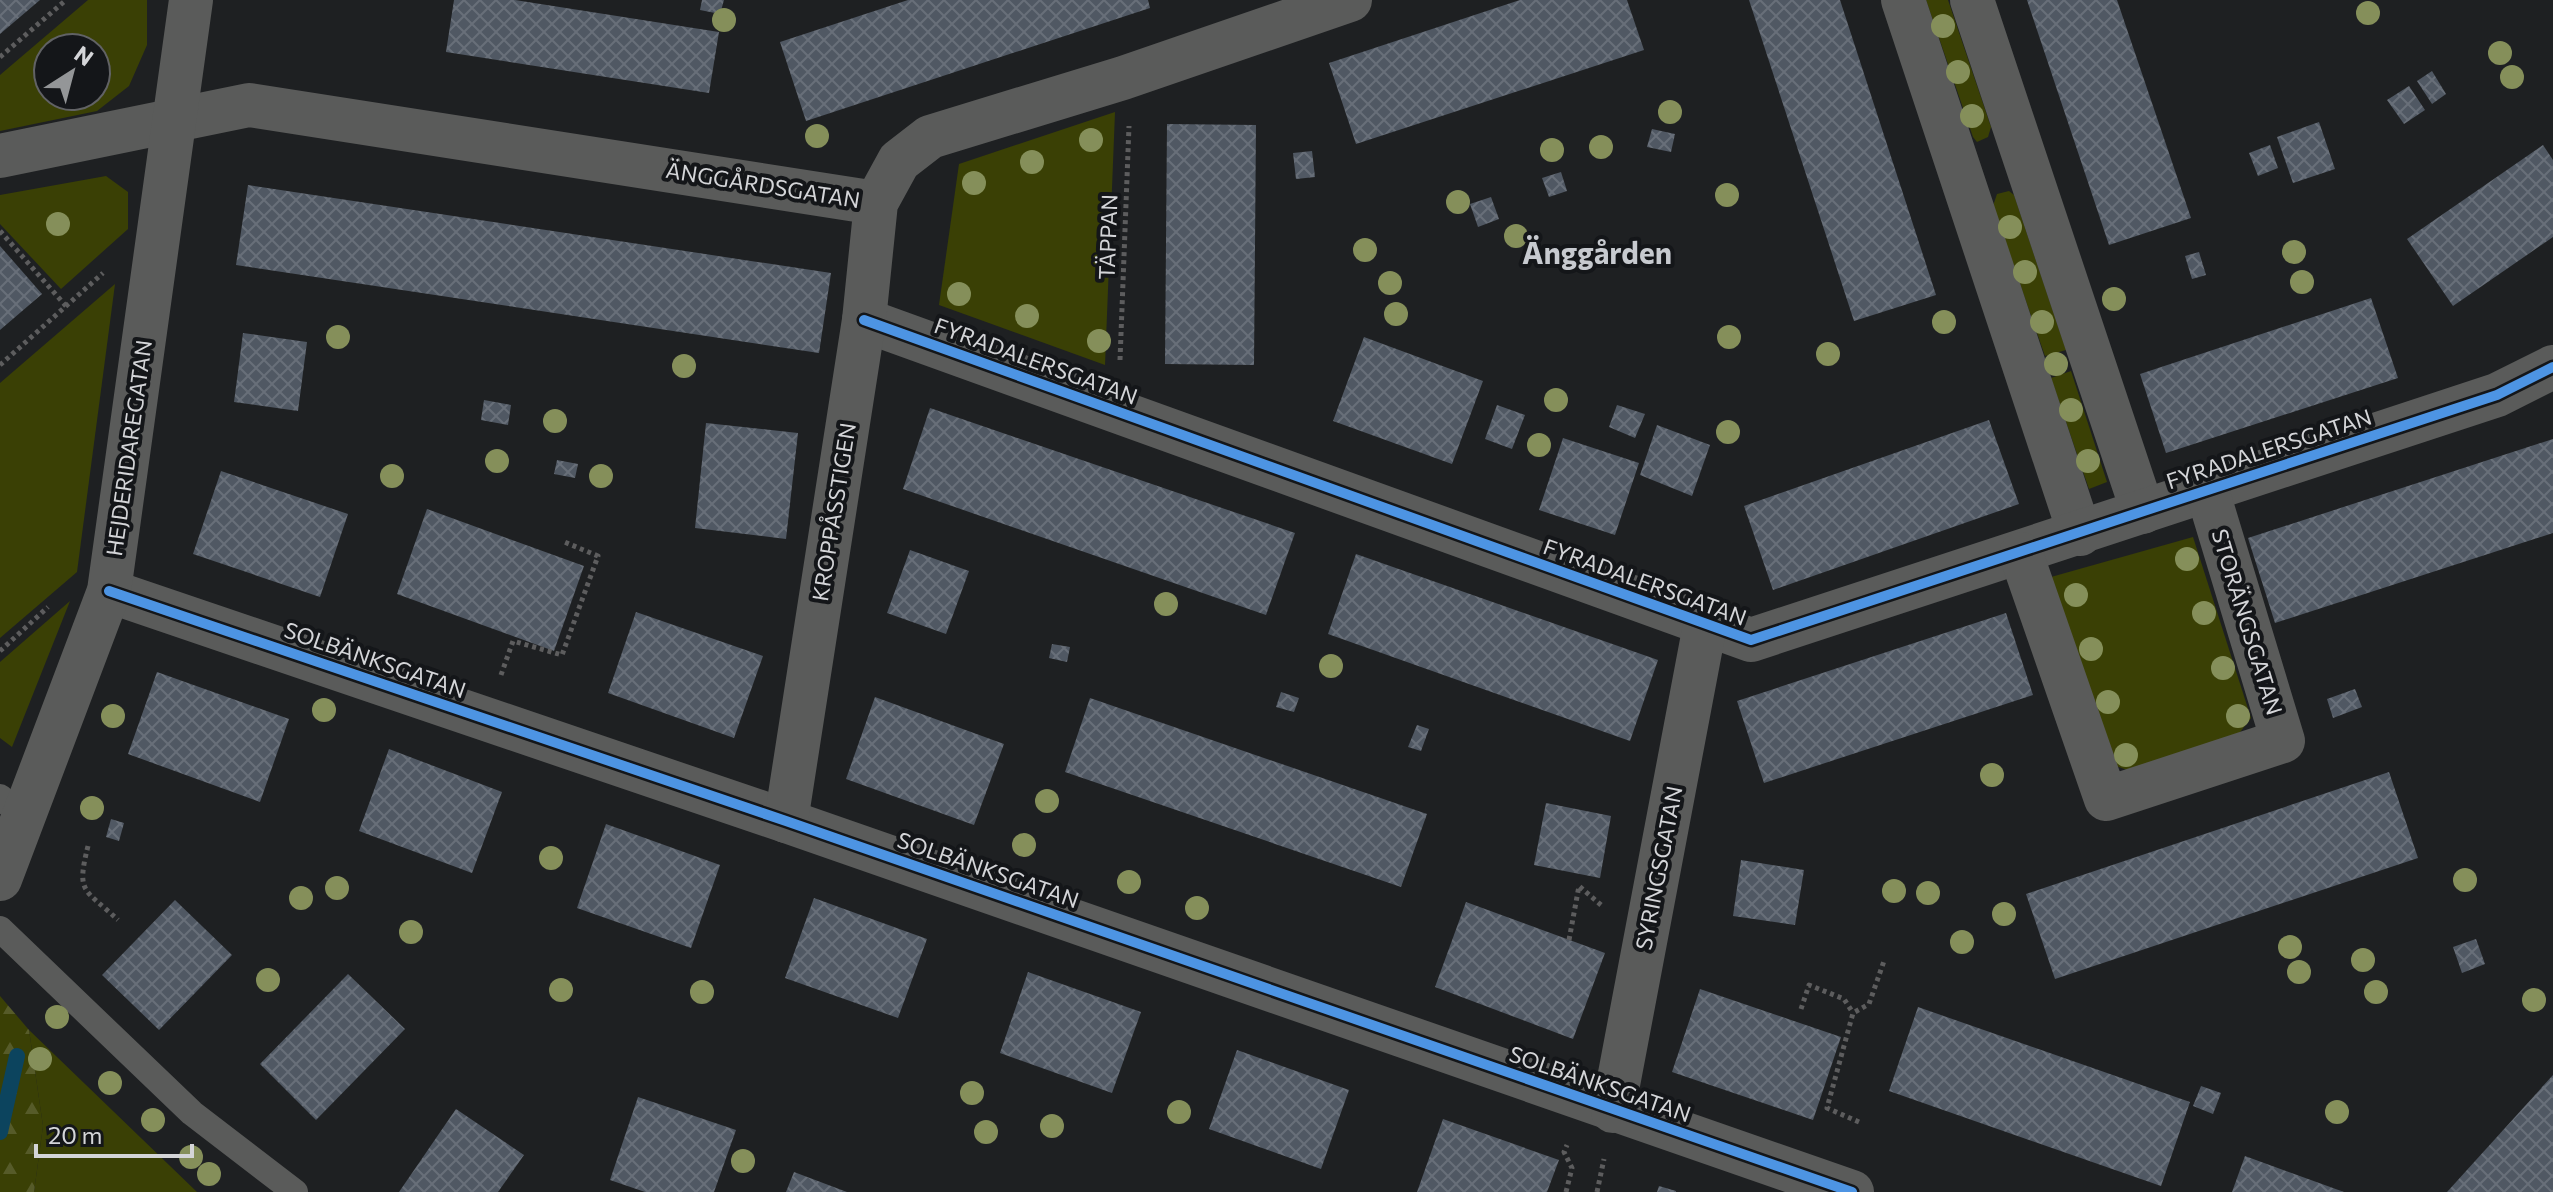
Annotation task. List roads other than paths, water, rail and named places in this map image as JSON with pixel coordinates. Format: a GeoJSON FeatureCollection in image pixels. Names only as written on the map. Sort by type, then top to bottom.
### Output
{"type":"FeatureCollection","features":[{"type":"Feature","properties":{"kind":"street","name":"HEJDERIDAREGATAN"},"geometry":{"type":"LineString","coordinates":[[0,879],[11,806],[109,591],[191,0]]}},
{"type":"Feature","properties":{"kind":"street","name":"ÄNGGÅRDSGATAN"},"geometry":{"type":"LineString","coordinates":[[0,156],[249,105],[876,203],[899,161],[930,137],[1123,78],[1350,0]]}},
{"type":"Feature","properties":{"kind":"street"},"geometry":{"type":"LineString","coordinates":[[1903,0],[2080,534]]}},
{"type":"Feature","properties":{"kind":"street"},"geometry":{"type":"LineString","coordinates":[[1972,0],[2143,512]]}},
{"type":"Feature","properties":{"kind":"street"},"geometry":{"type":"LineString","coordinates":[[1963,178],[2023,158]]}},
{"type":"Feature","properties":{"kind":"street","name":"KROPPÅSSTIGEN"},"geometry":{"type":"LineString","coordinates":[[786,821],[864,320],[876,203]]}},
{"type":"Feature","properties":{"kind":"street","name":"FYRADALERSGATAN"},"geometry":{"type":"LineString","coordinates":[[864,320],[1751,640],[2021,554],[2497,395],[2553,367]]}},
{"type":"Feature","properties":{"kind":"street","name":"STORÄNGSGATAN"},"geometry":{"type":"LineString","coordinates":[[2021,554],[2106,799],[2283,741],[2207,490]]}},
{"type":"Feature","properties":{"kind":"street","name":"SOLBÄNKSGATAN"},"geometry":{"type":"LineString","coordinates":[[109,591],[786,821],[1852,1192]]}},
{"type":"Feature","properties":{"kind":"street","name":"SYRINGSGATAN"},"geometry":{"type":"LineString","coordinates":[[1613,1111],[1705,625]]}},
{"type":"Feature","properties":{"kind":"lane"},"geometry":{"type":"LineString","coordinates":[[0,929],[192,1113],[295,1192]]}},
{"type":"Feature","properties":{"kind":"waterway"},"geometry":{"type":"LineString","coordinates":[[0,1132],[17,1056]]}},
{"type":"Feature","properties":{"kind":"district","name":"Änggården"},"geometry":{"type":"Point","coordinates":[1597,254]}}]}
